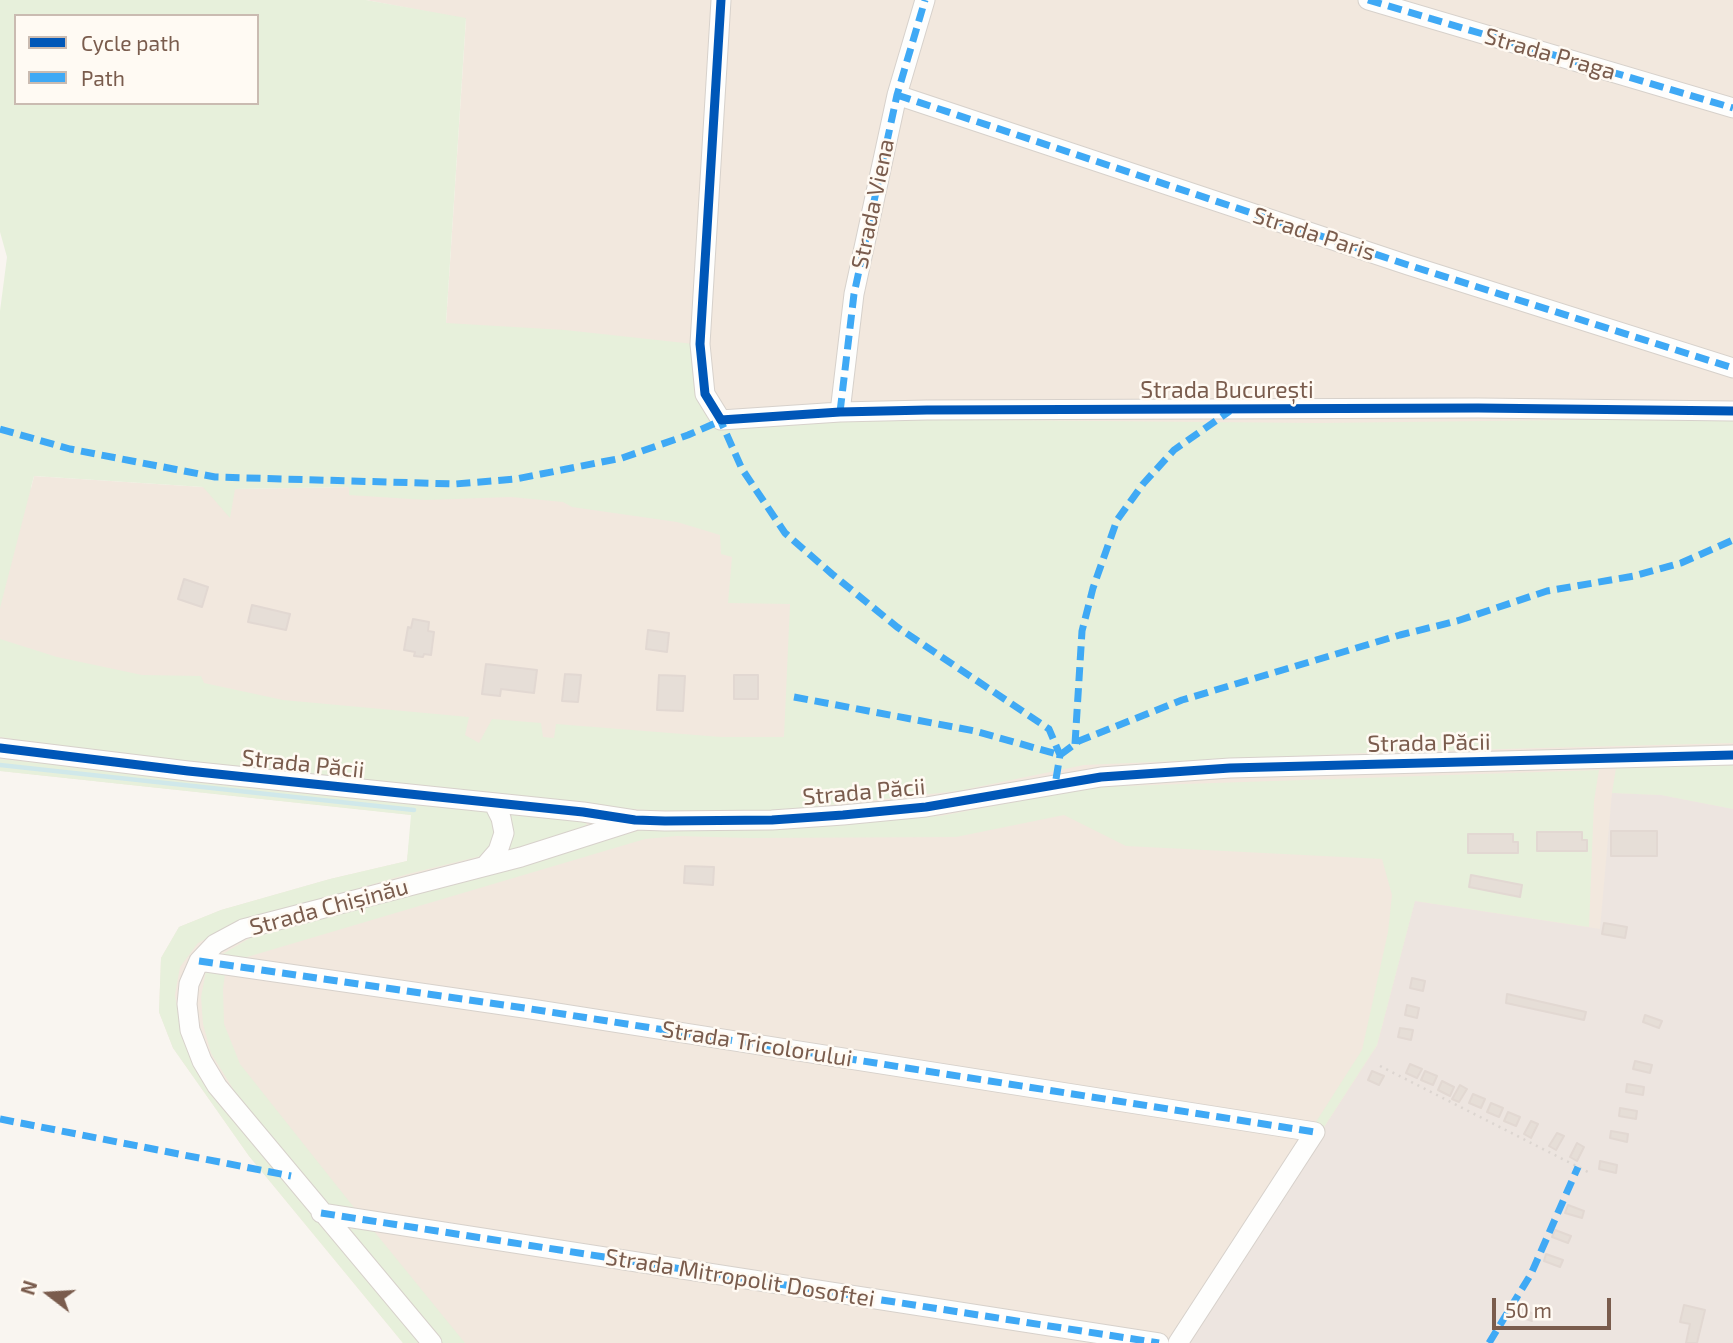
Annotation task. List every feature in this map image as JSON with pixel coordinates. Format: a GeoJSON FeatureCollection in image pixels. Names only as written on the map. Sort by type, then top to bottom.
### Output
{"type":"FeatureCollection","features":[{"type":"Feature","properties":{"kind":"street","name":"Strada București"},"geometry":{"type":"LineString","coordinates":[[721,0],[700,344],[705,394],[721,419],[840,412],[1451,408],[1733,411]]}},
{"type":"Feature","properties":{"kind":"street","name":"Strada Viena"},"geometry":{"type":"LineString","coordinates":[[840,412],[854,294],[897,95],[925,0]]}},
{"type":"Feature","properties":{"kind":"street","name":"Strada Praga"},"geometry":{"type":"LineString","coordinates":[[1368,0],[1733,107]]}},
{"type":"Feature","properties":{"kind":"street","name":"Strada Paris"},"geometry":{"type":"LineString","coordinates":[[897,95],[1408,265],[1733,368]]}},
{"type":"Feature","properties":{"kind":"street","name":"Strada Păcii"},"geometry":{"type":"LineString","coordinates":[[0,748],[494,804],[583,811],[635,821],[772,820],[843,815],[926,807],[1101,777],[1230,768],[1733,755]]}},
{"type":"Feature","properties":{"kind":"street"},"geometry":{"type":"LineString","coordinates":[[485,866],[498,851],[504,833],[494,804]]}},
{"type":"Feature","properties":{"kind":"street","name":"Strada Chișinău"},"geometry":{"type":"LineString","coordinates":[[199,961],[215,944],[243,929],[521,858],[635,821]]}},
{"type":"Feature","properties":{"kind":"street"},"geometry":{"type":"LineString","coordinates":[[199,961],[189,984],[187,1004],[190,1030],[202,1061],[217,1086],[432,1343]]}},
{"type":"Feature","properties":{"kind":"street","name":"Strada Tricolorului"},"geometry":{"type":"LineString","coordinates":[[199,961],[612,1022],[1315,1132],[1178,1343]]}},
{"type":"Feature","properties":{"kind":"street","name":"Strada Mitropolit Dosoftei"},"geometry":{"type":"LineString","coordinates":[[321,1213],[1159,1343]]}},
{"type":"Feature","properties":{"kind":"path"},"geometry":{"type":"LineString","coordinates":[[1380,1066],[1590,1172]]}},
{"type":"Feature","properties":{"kind":"shaded area"},"geometry":{"type":"Polygon","coordinates":[[[366,0],[1733,0],[1733,1343],[403,1343],[249,1156],[173,1048],[159,1012],[161,958],[179,927],[221,910],[330,879],[407,861],[412,815],[0,771],[0,479],[31,488],[34,476],[234,489],[350,487],[349,495],[446,323],[466,19],[366,0]]]}},
{"type":"Feature","properties":{"kind":"shaded area"},"geometry":{"type":"Polygon","coordinates":[[[1612,793],[1661,795],[1733,809],[1733,1343],[1184,1343],[1377,1046],[1415,901],[1600,929],[1612,793]]]}},
{"type":"Feature","properties":{"kind":"green space"},"geometry":{"type":"Polygon","coordinates":[[[0,0],[366,0],[466,18],[446,323],[565,330],[694,344],[698,390],[710,423],[879,419],[1318,423],[1733,418],[1733,743],[1389,752],[1084,765],[958,791],[784,810],[683,812],[613,808],[182,763],[0,737],[0,639],[57,657],[142,675],[201,676],[204,683],[283,700],[469,717],[465,735],[479,743],[492,719],[541,723],[543,737],[554,738],[556,724],[721,737],[784,737],[790,604],[728,603],[732,557],[721,554],[720,535],[677,522],[572,507],[563,502],[511,497],[426,500],[349,495],[349,487],[235,489],[230,518],[203,487],[34,476],[0,608],[0,311],[7,257],[0,232],[0,0]]]}},
{"type":"Feature","properties":{"kind":"green space"},"geometry":{"type":"Polygon","coordinates":[[[0,759],[485,808],[492,817],[497,830],[485,855],[408,874],[233,925],[198,943],[180,967],[175,995],[180,1026],[188,1051],[419,1343],[403,1343],[249,1156],[173,1048],[159,1012],[161,958],[179,927],[221,910],[330,879],[407,861],[411,815],[0,771],[0,759]]]}},
{"type":"Feature","properties":{"kind":"green space"},"geometry":{"type":"Polygon","coordinates":[[[1733,762],[1733,809],[1661,795],[1612,793],[1616,768],[1733,762]]]}},
{"type":"Feature","properties":{"kind":"green space"},"geometry":{"type":"Polygon","coordinates":[[[1599,770],[1594,801],[1589,927],[1415,901],[1377,1045],[1324,1127],[1314,1125],[1362,1050],[1388,932],[1392,895],[1382,859],[1126,846],[1064,815],[956,837],[677,836],[645,839],[237,960],[221,955],[250,938],[641,830],[781,826],[940,816],[1095,787],[1599,770]]]}},
{"type":"Feature","properties":{"kind":"green space"},"geometry":{"type":"Polygon","coordinates":[[[509,812],[586,818],[587,830],[510,851],[509,812]]]}},
{"type":"Feature","properties":{"kind":"green space"},"geometry":{"type":"Polygon","coordinates":[[[206,971],[225,974],[224,1024],[240,1064],[356,1210],[331,1207],[238,1097],[211,1053],[203,1024],[201,997],[206,971]]]}},
{"type":"Feature","properties":{"kind":"green space"},"geometry":{"type":"Polygon","coordinates":[[[346,1227],[373,1230],[465,1343],[441,1343],[346,1227]]]}},
{"type":"Feature","properties":{"kind":"building"},"geometry":{"type":"Polygon","coordinates":[[[184,579],[208,587],[202,607],[178,599],[184,579]]]}},
{"type":"Feature","properties":{"kind":"building"},"geometry":{"type":"Polygon","coordinates":[[[252,605],[290,614],[286,630],[248,622],[252,605]]]}},
{"type":"Feature","properties":{"kind":"building"},"geometry":{"type":"Polygon","coordinates":[[[413,619],[429,622],[428,631],[434,632],[431,655],[414,656],[415,652],[404,650],[408,627],[411,628],[413,619]]]}},
{"type":"Feature","properties":{"kind":"building"},"geometry":{"type":"Polygon","coordinates":[[[648,630],[669,633],[667,652],[646,649],[648,630]]]}},
{"type":"Feature","properties":{"kind":"building"},"geometry":{"type":"Polygon","coordinates":[[[486,664],[537,670],[534,693],[501,689],[500,696],[482,694],[486,664]]]}},
{"type":"Feature","properties":{"kind":"building"},"geometry":{"type":"Polygon","coordinates":[[[565,674],[581,675],[578,702],[562,701],[565,674]]]}},
{"type":"Feature","properties":{"kind":"building"},"geometry":{"type":"Polygon","coordinates":[[[659,675],[685,676],[683,711],[657,710],[659,675]]]}},
{"type":"Feature","properties":{"kind":"building"},"geometry":{"type":"Polygon","coordinates":[[[734,675],[758,675],[758,699],[734,699],[734,675]]]}},
{"type":"Feature","properties":{"kind":"building"},"geometry":{"type":"Polygon","coordinates":[[[1611,831],[1657,831],[1657,856],[1611,856],[1611,831]]]}},
{"type":"Feature","properties":{"kind":"building"},"geometry":{"type":"Polygon","coordinates":[[[1537,832],[1582,832],[1582,840],[1587,840],[1587,851],[1537,851],[1537,832]]]}},
{"type":"Feature","properties":{"kind":"building"},"geometry":{"type":"Polygon","coordinates":[[[1468,834],[1513,834],[1513,842],[1518,842],[1518,853],[1468,853],[1468,834]]]}},
{"type":"Feature","properties":{"kind":"building"},"geometry":{"type":"Polygon","coordinates":[[[685,866],[714,867],[713,885],[684,883],[685,866]]]}},
{"type":"Feature","properties":{"kind":"building"},"geometry":{"type":"Polygon","coordinates":[[[1471,875],[1522,885],[1520,897],[1469,887],[1471,875]]]}},
{"type":"Feature","properties":{"kind":"building"},"geometry":{"type":"Polygon","coordinates":[[[1604,923],[1627,927],[1625,938],[1602,934],[1604,923]]]}},
{"type":"Feature","properties":{"kind":"building"},"geometry":{"type":"Polygon","coordinates":[[[1412,978],[1425,981],[1423,991],[1410,988],[1412,978]]]}},
{"type":"Feature","properties":{"kind":"building"},"geometry":{"type":"Polygon","coordinates":[[[1507,994],[1586,1012],[1584,1020],[1506,1003],[1507,994]]]}},
{"type":"Feature","properties":{"kind":"building"},"geometry":{"type":"Polygon","coordinates":[[[1407,1005],[1419,1008],[1417,1018],[1405,1015],[1407,1005]]]}},
{"type":"Feature","properties":{"kind":"building"},"geometry":{"type":"Polygon","coordinates":[[[1645,1015],[1662,1021],[1659,1028],[1643,1022],[1645,1015]]]}},
{"type":"Feature","properties":{"kind":"building"},"geometry":{"type":"Polygon","coordinates":[[[1400,1028],[1413,1030],[1411,1040],[1398,1037],[1400,1028]]]}},
{"type":"Feature","properties":{"kind":"building"},"geometry":{"type":"Polygon","coordinates":[[[1635,1061],[1652,1065],[1650,1073],[1633,1069],[1635,1061]]]}},
{"type":"Feature","properties":{"kind":"building"},"geometry":{"type":"Polygon","coordinates":[[[1410,1064],[1422,1069],[1417,1078],[1406,1073],[1410,1064]]]}},
{"type":"Feature","properties":{"kind":"building"},"geometry":{"type":"Polygon","coordinates":[[[1372,1071],[1384,1076],[1379,1085],[1368,1080],[1372,1071]]]}},
{"type":"Feature","properties":{"kind":"building"},"geometry":{"type":"Polygon","coordinates":[[[1425,1071],[1437,1076],[1433,1085],[1421,1080],[1425,1071]]]}},
{"type":"Feature","properties":{"kind":"building"},"geometry":{"type":"Polygon","coordinates":[[[1442,1081],[1454,1087],[1450,1096],[1438,1090],[1442,1081]]]}},
{"type":"Feature","properties":{"kind":"building"},"geometry":{"type":"Polygon","coordinates":[[[1627,1084],[1644,1087],[1643,1095],[1626,1092],[1627,1084]]]}},
{"type":"Feature","properties":{"kind":"building"},"geometry":{"type":"Polygon","coordinates":[[[1460,1085],[1467,1089],[1459,1102],[1452,1099],[1460,1085]]]}},
{"type":"Feature","properties":{"kind":"building"},"geometry":{"type":"Polygon","coordinates":[[[1473,1094],[1485,1099],[1481,1108],[1469,1103],[1473,1094]]]}},
{"type":"Feature","properties":{"kind":"building"},"geometry":{"type":"Polygon","coordinates":[[[1491,1103],[1503,1108],[1499,1117],[1487,1112],[1491,1103]]]}},
{"type":"Feature","properties":{"kind":"building"},"geometry":{"type":"Polygon","coordinates":[[[1620,1108],[1637,1111],[1636,1119],[1619,1116],[1620,1108]]]}},
{"type":"Feature","properties":{"kind":"building"},"geometry":{"type":"Polygon","coordinates":[[[1508,1112],[1520,1117],[1516,1126],[1504,1121],[1508,1112]]]}},
{"type":"Feature","properties":{"kind":"building"},"geometry":{"type":"Polygon","coordinates":[[[1531,1121],[1538,1124],[1531,1138],[1524,1134],[1531,1121]]]}},
{"type":"Feature","properties":{"kind":"building"},"geometry":{"type":"Polygon","coordinates":[[[1611,1131],[1628,1134],[1627,1142],[1610,1138],[1611,1131]]]}},
{"type":"Feature","properties":{"kind":"building"},"geometry":{"type":"Polygon","coordinates":[[[1557,1133],[1564,1136],[1556,1150],[1549,1146],[1557,1133]]]}},
{"type":"Feature","properties":{"kind":"building"},"geometry":{"type":"Polygon","coordinates":[[[1577,1143],[1584,1147],[1577,1161],[1570,1157],[1577,1143]]]}},
{"type":"Feature","properties":{"kind":"building"},"geometry":{"type":"Polygon","coordinates":[[[1600,1161],[1617,1165],[1616,1173],[1599,1169],[1600,1161]]]}},
{"type":"Feature","properties":{"kind":"building"},"geometry":{"type":"Polygon","coordinates":[[[1568,1205],[1584,1211],[1582,1218],[1565,1213],[1568,1205]]]}},
{"type":"Feature","properties":{"kind":"building"},"geometry":{"type":"Polygon","coordinates":[[[1555,1230],[1571,1236],[1568,1243],[1552,1237],[1555,1230]]]}},
{"type":"Feature","properties":{"kind":"building"},"geometry":{"type":"Polygon","coordinates":[[[1546,1254],[1563,1260],[1560,1267],[1544,1261],[1546,1254]]]}},
{"type":"Feature","properties":{"kind":"building"},"geometry":{"type":"Polygon","coordinates":[[[1684,1305],[1705,1310],[1697,1343],[1686,1343],[1690,1324],[1680,1322],[1684,1305]]]}},
{"type":"Feature","properties":{"kind":"building"},"geometry":{"type":"Polygon","coordinates":[[[1518,1308],[1534,1314],[1532,1321],[1515,1315],[1518,1308]]]}},
{"type":"Feature","properties":{"kind":"waterway"},"geometry":{"type":"LineString","coordinates":[[0,765],[414,810]]}},
{"type":"Feature","properties":{"kind":"marked path"},"geometry":{"type":"LineString","coordinates":[[840,412],[854,294],[897,95],[925,0]]}},
{"type":"Feature","properties":{"kind":"marked path"},"geometry":{"type":"LineString","coordinates":[[1368,0],[1733,108]]}},
{"type":"Feature","properties":{"kind":"marked path"},"geometry":{"type":"LineString","coordinates":[[897,95],[1408,265],[1733,368]]}},
{"type":"Feature","properties":{"kind":"marked path"},"geometry":{"type":"LineString","coordinates":[[1075,744],[1082,631],[1093,588],[1117,520],[1143,484],[1174,450],[1230,411]]}},
{"type":"Feature","properties":{"kind":"marked path"},"geometry":{"type":"LineString","coordinates":[[718,415],[742,469],[785,533],[897,627],[1049,729],[1060,755],[1055,785]]}},
{"type":"Feature","properties":{"kind":"marked path"},"geometry":{"type":"LineString","coordinates":[[0,429],[70,449],[215,477],[455,484],[516,479],[622,458],[725,419]]}},
{"type":"Feature","properties":{"kind":"marked path"},"geometry":{"type":"LineString","coordinates":[[794,697],[975,731],[1060,755],[1079,741],[1182,700],[1400,635],[1457,621],[1547,591],[1634,576],[1681,563],[1733,540]]}},
{"type":"Feature","properties":{"kind":"marked path"},"geometry":{"type":"LineString","coordinates":[[199,961],[531,1009],[1315,1132]]}},
{"type":"Feature","properties":{"kind":"marked path"},"geometry":{"type":"LineString","coordinates":[[0,1119],[291,1176]]}},
{"type":"Feature","properties":{"kind":"marked path"},"geometry":{"type":"LineString","coordinates":[[1489,1343],[1531,1274],[1578,1167]]}},
{"type":"Feature","properties":{"kind":"marked path"},"geometry":{"type":"LineString","coordinates":[[321,1213],[1159,1343]]}},
{"type":"Feature","properties":{"kind":"cycle path"},"geometry":{"type":"LineString","coordinates":[[721,0],[700,344],[705,394],[721,420],[840,412],[927,410],[1478,408],[1733,411]]}},
{"type":"Feature","properties":{"kind":"cycle path"},"geometry":{"type":"LineString","coordinates":[[0,748],[188,771],[583,812],[635,820],[665,821],[772,820],[843,815],[926,807],[1101,777],[1230,768],[1733,755]]}}]}
